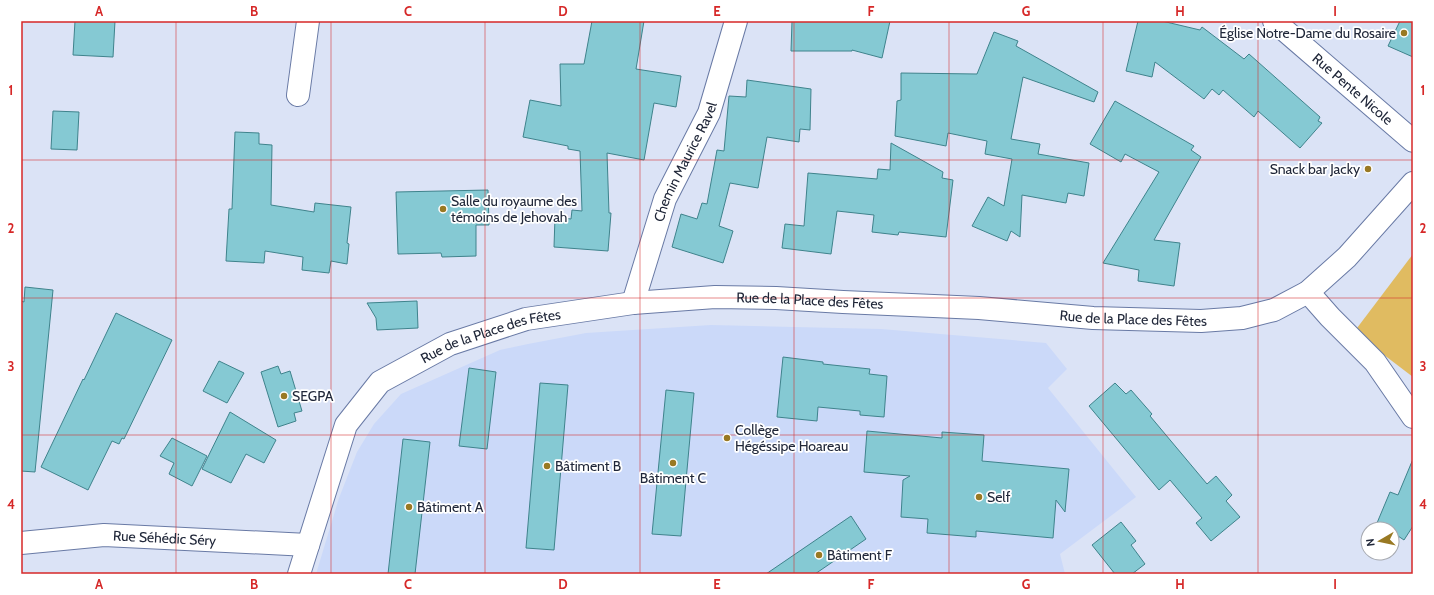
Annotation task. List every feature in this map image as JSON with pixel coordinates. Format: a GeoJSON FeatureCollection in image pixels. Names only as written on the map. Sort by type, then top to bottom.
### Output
{"type":"FeatureCollection","features":[{"type":"Feature","properties":{"kind":"street"},"geometry":{"type":"LineString","coordinates":[[298,95],[308,21]]}},
{"type":"Feature","properties":{"kind":"street","name":"Chemin Maurice Ravel"},"geometry":{"type":"LineString","coordinates":[[633,303],[665,199],[709,113],[736,21]]}},
{"type":"Feature","properties":{"kind":"street","name":"Rue Pente Nicole"},"geometry":{"type":"LineString","coordinates":[[1274,21],[1413,141]]}},
{"type":"Feature","properties":{"kind":"street","name":"Rue de la Place des Fêtes"},"geometry":{"type":"LineString","coordinates":[[299,574],[346,425],[380,382],[450,344],[526,319],[633,303],[715,297],[776,298],[979,308],[1093,318],[1201,321],[1224,320],[1274,310],[1308,292],[1347,257],[1413,183]]}},
{"type":"Feature","properties":{"kind":"street"},"geometry":{"type":"LineString","coordinates":[[1308,292],[1330,317],[1375,362],[1413,417]]}},
{"type":"Feature","properties":{"kind":"street","name":"Rue Séhédic Séry"},"geometry":{"type":"LineString","coordinates":[[21,543],[104,535],[308,545]]}},
{"type":"Feature","properties":{"kind":"shaded area"},"geometry":{"type":"Polygon","coordinates":[[[1413,254],[1413,377],[1354,332],[1413,254]]]}},
{"type":"Feature","properties":{"kind":"shaded area","name":"Collège Hégéssipe Hoareau"},"geometry":{"type":"Polygon","coordinates":[[[711,325],[881,329],[1046,343],[1067,369],[1048,388],[1136,497],[1060,554],[1065,574],[316,574],[339,498],[357,452],[374,424],[401,394],[500,350],[586,333],[711,325]]]}},
{"type":"Feature","properties":{"kind":"building"},"geometry":{"type":"Polygon","coordinates":[[[75,21],[115,21],[113,57],[73,55],[75,21]]]}},
{"type":"Feature","properties":{"kind":"building"},"geometry":{"type":"Polygon","coordinates":[[[592,21],[644,21],[636,69],[681,76],[676,107],[654,103],[644,160],[607,153],[609,213],[611,213],[608,251],[554,247],[555,217],[571,219],[572,210],[582,211],[580,151],[568,149],[568,146],[523,137],[530,100],[561,106],[560,64],[584,64],[592,21]]]}},
{"type":"Feature","properties":{"kind":"building"},"geometry":{"type":"Polygon","coordinates":[[[792,21],[890,21],[882,58],[852,50],[791,51],[792,21]]]}},
{"type":"Feature","properties":{"kind":"building"},"geometry":{"type":"Polygon","coordinates":[[[1138,21],[1162,21],[1200,30],[1202,27],[1244,59],[1249,54],[1320,117],[1318,121],[1322,123],[1300,148],[1258,111],[1254,117],[1223,90],[1219,95],[1212,89],[1204,99],[1155,62],[1152,77],[1126,71],[1138,21]]]}},
{"type":"Feature","properties":{"kind":"building","name":"Église Notre-Dame du Rosaire"},"geometry":{"type":"Polygon","coordinates":[[[1400,21],[1413,21],[1413,57],[1388,46],[1400,21]]]}},
{"type":"Feature","properties":{"kind":"building"},"geometry":{"type":"Polygon","coordinates":[[[994,32],[1018,41],[1016,46],[1098,92],[1094,102],[1023,77],[1011,139],[1040,144],[1038,154],[1089,163],[1084,196],[1068,193],[1066,203],[1022,195],[1020,237],[1011,231],[1007,241],[972,226],[988,197],[1004,206],[1012,159],[985,154],[987,141],[948,133],[946,146],[895,136],[897,101],[901,100],[901,73],[977,74],[994,32]]]}},
{"type":"Feature","properties":{"kind":"building"},"geometry":{"type":"Polygon","coordinates":[[[747,80],[811,89],[810,130],[800,129],[799,142],[767,137],[758,188],[730,183],[719,226],[733,231],[723,263],[672,247],[681,214],[697,219],[702,203],[707,204],[717,150],[724,151],[729,96],[746,97],[747,80]]]}},
{"type":"Feature","properties":{"kind":"building"},"geometry":{"type":"Polygon","coordinates":[[[1115,101],[1194,146],[1191,150],[1201,157],[1154,240],[1180,243],[1174,286],[1138,281],[1139,270],[1103,263],[1159,172],[1125,154],[1121,162],[1090,144],[1115,101]]]}},
{"type":"Feature","properties":{"kind":"building"},"geometry":{"type":"Polygon","coordinates":[[[53,111],[79,112],[77,150],[51,149],[53,111]]]}},
{"type":"Feature","properties":{"kind":"building"},"geometry":{"type":"Polygon","coordinates":[[[235,132],[259,133],[259,144],[272,145],[271,205],[314,212],[315,203],[351,207],[347,243],[349,244],[347,264],[331,261],[329,273],[302,270],[303,257],[265,251],[264,263],[226,261],[229,209],[232,209],[235,132]]]}},
{"type":"Feature","properties":{"kind":"building"},"geometry":{"type":"Polygon","coordinates":[[[891,143],[943,172],[942,178],[953,180],[946,237],[899,232],[898,235],[872,232],[874,215],[837,211],[831,254],[782,248],[785,224],[804,226],[808,173],[877,179],[878,169],[890,170],[891,143]]]}},
{"type":"Feature","properties":{"kind":"building","name":"Salle du royaume des témoins de Jehovah"},"geometry":{"type":"Polygon","coordinates":[[[488,190],[489,225],[476,225],[476,256],[442,257],[441,253],[398,254],[396,192],[488,190]]]}},
{"type":"Feature","properties":{"kind":"building"},"geometry":{"type":"Polygon","coordinates":[[[25,287],[53,290],[35,472],[21,471],[21,301],[24,302],[25,287]]]}},
{"type":"Feature","properties":{"kind":"building"},"geometry":{"type":"Polygon","coordinates":[[[417,301],[418,328],[377,330],[376,318],[367,303],[417,301]]]}},
{"type":"Feature","properties":{"kind":"building"},"geometry":{"type":"Polygon","coordinates":[[[116,313],[172,340],[124,439],[122,438],[119,444],[112,441],[88,490],[41,467],[116,313]]]}},
{"type":"Feature","properties":{"kind":"building"},"geometry":{"type":"Polygon","coordinates":[[[783,357],[823,362],[823,364],[870,369],[869,374],[887,376],[884,417],[860,415],[860,411],[818,407],[817,421],[777,417],[783,357]]]}},
{"type":"Feature","properties":{"kind":"building"},"geometry":{"type":"Polygon","coordinates":[[[219,361],[244,373],[227,403],[203,391],[219,361]]]}},
{"type":"Feature","properties":{"kind":"building"},"geometry":{"type":"Polygon","coordinates":[[[278,366],[281,374],[290,371],[302,411],[294,413],[296,421],[278,427],[261,372],[278,366]]]}},
{"type":"Feature","properties":{"kind":"building"},"geometry":{"type":"Polygon","coordinates":[[[469,368],[496,372],[487,449],[459,446],[469,368]]]}},
{"type":"Feature","properties":{"kind":"building","name":"Bâtiment B"},"geometry":{"type":"Polygon","coordinates":[[[540,383],[568,385],[554,550],[526,548],[540,383]]]}},
{"type":"Feature","properties":{"kind":"building"},"geometry":{"type":"Polygon","coordinates":[[[1115,383],[1126,394],[1131,390],[1152,414],[1150,416],[1207,484],[1216,476],[1232,495],[1226,501],[1240,517],[1211,541],[1196,523],[1202,518],[1170,480],[1159,490],[1089,406],[1115,383]]]}},
{"type":"Feature","properties":{"kind":"building","name":"Bâtiment C"},"geometry":{"type":"Polygon","coordinates":[[[666,390],[694,393],[681,536],[652,534],[666,390]]]}},
{"type":"Feature","properties":{"kind":"building"},"geometry":{"type":"Polygon","coordinates":[[[230,412],[276,440],[264,463],[246,454],[231,483],[202,469],[230,412]]]}},
{"type":"Feature","properties":{"kind":"building"},"geometry":{"type":"Polygon","coordinates":[[[867,431],[942,438],[942,432],[984,435],[982,461],[1069,469],[1065,512],[1056,500],[1053,538],[976,531],[976,537],[927,533],[928,519],[901,517],[903,480],[910,476],[864,472],[867,431]]]}},
{"type":"Feature","properties":{"kind":"building"},"geometry":{"type":"Polygon","coordinates":[[[172,438],[207,456],[192,486],[169,474],[174,463],[160,456],[172,438]]]}},
{"type":"Feature","properties":{"kind":"building","name":"Bâtiment A"},"geometry":{"type":"Polygon","coordinates":[[[403,439],[430,442],[415,574],[388,574],[403,439]]]}},
{"type":"Feature","properties":{"kind":"building"},"geometry":{"type":"Polygon","coordinates":[[[1413,459],[1413,526],[1404,540],[1400,537],[1400,521],[1378,521],[1390,492],[1398,495],[1413,459]]]}},
{"type":"Feature","properties":{"kind":"building","name":"Bâtiment F"},"geometry":{"type":"Polygon","coordinates":[[[851,516],[866,539],[815,574],[766,574],[851,516]]]}},
{"type":"Feature","properties":{"kind":"building"},"geometry":{"type":"Polygon","coordinates":[[[1121,522],[1136,541],[1131,545],[1145,564],[1132,574],[1115,574],[1092,545],[1121,522]]]}},
{"type":"Feature","properties":{"kind":"place","name":"Église Notre-Dame du Rosaire"},"geometry":{"type":"Point","coordinates":[1404,33]}},
{"type":"Feature","properties":{"kind":"place","name":"Snack bar Jacky"},"geometry":{"type":"Point","coordinates":[1368,169]}},
{"type":"Feature","properties":{"kind":"place","name":"Salle du royaume des témoins de Jehovah"},"geometry":{"type":"Point","coordinates":[443,209]}},
{"type":"Feature","properties":{"kind":"place","name":"SEGPA"},"geometry":{"type":"Point","coordinates":[284,396]}},
{"type":"Feature","properties":{"kind":"place","name":"Collège Hégéssipe Hoareau"},"geometry":{"type":"Point","coordinates":[727,438]}},
{"type":"Feature","properties":{"kind":"place","name":"Bâtiment C"},"geometry":{"type":"Point","coordinates":[673,463]}},
{"type":"Feature","properties":{"kind":"place","name":"Bâtiment B"},"geometry":{"type":"Point","coordinates":[547,466]}},
{"type":"Feature","properties":{"kind":"place","name":"Self"},"geometry":{"type":"Point","coordinates":[979,497]}},
{"type":"Feature","properties":{"kind":"place","name":"Bâtiment A"},"geometry":{"type":"Point","coordinates":[409,507]}},
{"type":"Feature","properties":{"kind":"place","name":"Bâtiment F"},"geometry":{"type":"Point","coordinates":[819,555]}}]}
